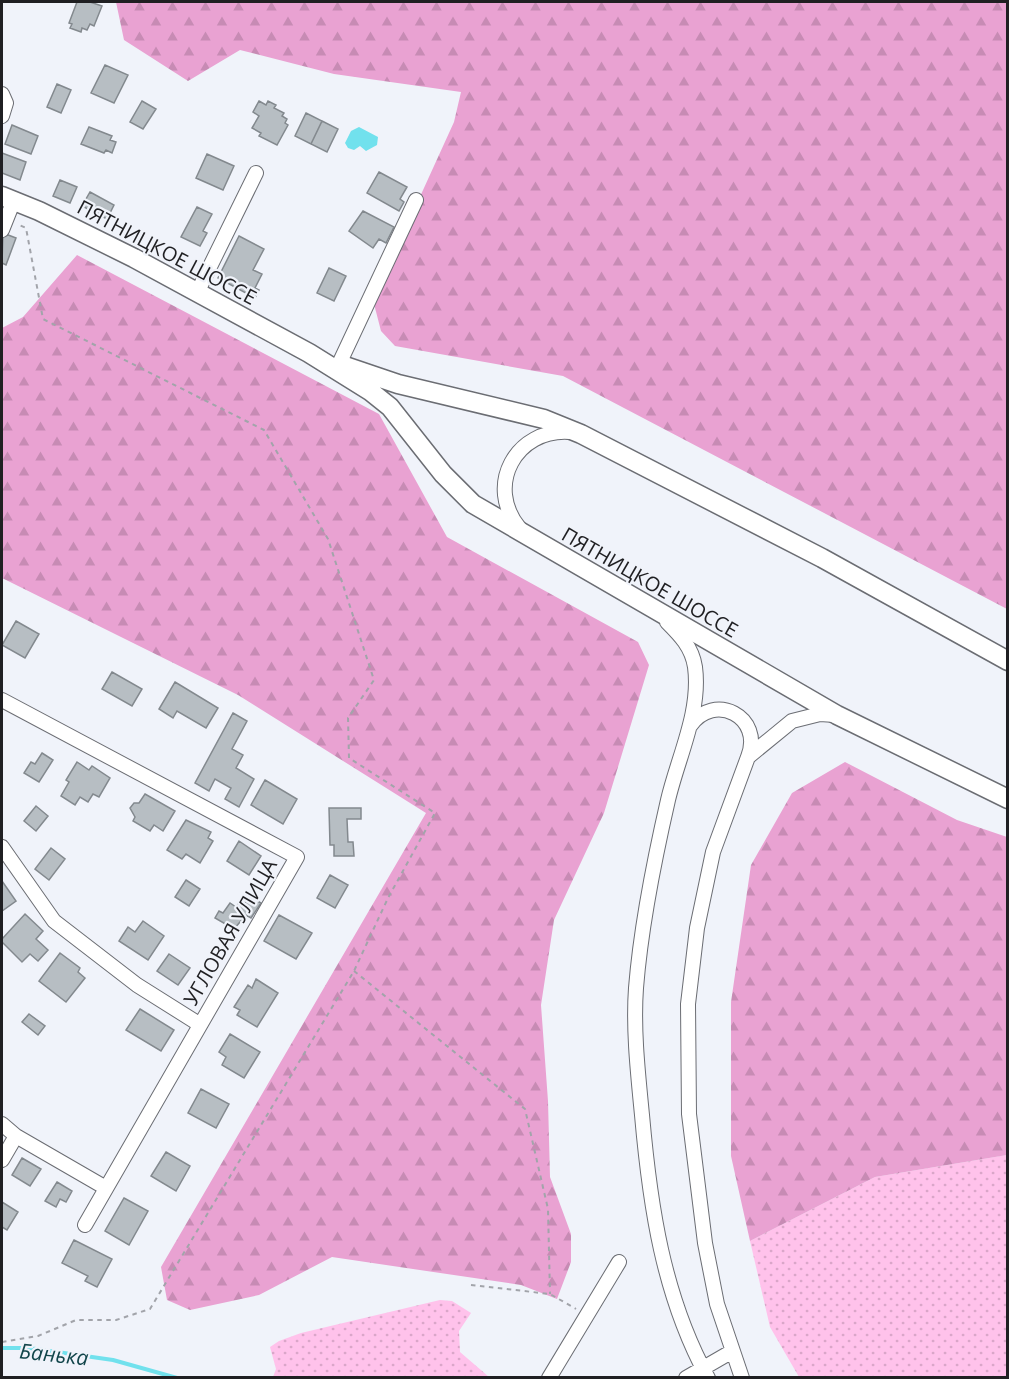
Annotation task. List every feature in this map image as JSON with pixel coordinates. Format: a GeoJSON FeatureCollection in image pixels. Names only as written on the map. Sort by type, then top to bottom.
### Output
{"type":"FeatureCollection","features":[{"type":"Feature","properties":{"kind":"main road","name":"ПЯТНИЦКОЕ ШОССЕ"},"geometry":{"type":"LineString","coordinates":[[8,198],[134,258],[309,353],[390,407],[443,474],[473,504],[531,539],[837,716],[1008,799]]}},
{"type":"Feature","properties":{"kind":"main road","name":"ПЯТНИЦКОЕ ШОССЕ"},"geometry":{"type":"LineString","coordinates":[[309,353],[399,384],[544,419],[581,434],[822,558],[1008,661]]}},
{"type":"Feature","properties":{"kind":"street"},"geometry":{"type":"LineString","coordinates":[[2,94],[6,102],[2,116]]}},
{"type":"Feature","properties":{"kind":"street"},"geometry":{"type":"LineString","coordinates":[[197,293],[256,173]]}},
{"type":"Feature","properties":{"kind":"street"},"geometry":{"type":"LineString","coordinates":[[4,224],[8,198]]}},
{"type":"Feature","properties":{"kind":"street"},"geometry":{"type":"LineString","coordinates":[[339,364],[416,200]]}},
{"type":"Feature","properties":{"kind":"street"},"geometry":{"type":"LineString","coordinates":[[531,539],[513,520],[505,501],[504,481],[511,461],[524,446],[541,435],[561,431],[581,434]]}},
{"type":"Feature","properties":{"kind":"street"},"geometry":{"type":"LineString","coordinates":[[659,614],[684,639],[691,653],[695,680],[690,726],[669,797],[654,864],[636,989],[639,1082],[648,1185],[657,1239],[675,1304],[705,1373]]}},
{"type":"Feature","properties":{"kind":"street","name":"УГЛОВАЯ УЛИЦА"},"geometry":{"type":"LineString","coordinates":[[2,700],[297,857],[85,1225]]}},
{"type":"Feature","properties":{"kind":"street"},"geometry":{"type":"LineString","coordinates":[[690,726],[699,715],[711,709],[725,709],[738,714],[750,730],[752,744],[713,852],[697,928],[688,1004],[689,1114],[705,1243],[717,1304],[731,1352],[741,1374]]}},
{"type":"Feature","properties":{"kind":"street"},"geometry":{"type":"LineString","coordinates":[[748,757],[792,721],[820,714],[837,716]]}},
{"type":"Feature","properties":{"kind":"street"},"geometry":{"type":"LineString","coordinates":[[2,847],[54,921],[137,985],[199,1024]]}},
{"type":"Feature","properties":{"kind":"street"},"geometry":{"type":"LineString","coordinates":[[2,1124],[16,1136],[106,1188]]}},
{"type":"Feature","properties":{"kind":"street"},"geometry":{"type":"LineString","coordinates":[[2,1160],[16,1136]]}},
{"type":"Feature","properties":{"kind":"street"},"geometry":{"type":"LineString","coordinates":[[549,1377],[619,1262]]}},
{"type":"Feature","properties":{"kind":"street"},"geometry":{"type":"LineString","coordinates":[[686,1377],[705,1373],[731,1352]]}},
{"type":"Feature","properties":{"kind":"path"},"geometry":{"type":"LineString","coordinates":[[2,1342],[38,1336],[76,1320],[116,1320],[150,1309],[354,971],[388,898],[435,813],[349,758],[348,718],[374,680],[328,539],[264,430],[43,319],[26,228],[4,224]]}},
{"type":"Feature","properties":{"kind":"path"},"geometry":{"type":"LineString","coordinates":[[354,971],[525,1109],[548,1209],[550,1294]]}},
{"type":"Feature","properties":{"kind":"path"},"geometry":{"type":"LineString","coordinates":[[471,1285],[550,1294],[586,1314]]}},
{"type":"Feature","properties":{"kind":"shaded area"},"geometry":{"type":"Polygon","coordinates":[[[1007,1155],[1007,1377],[799,1377],[770,1327],[750,1241],[875,1177],[1007,1155]]]}},
{"type":"Feature","properties":{"kind":"shaded area"},"geometry":{"type":"Polygon","coordinates":[[[440,1300],[452,1301],[471,1313],[459,1331],[460,1352],[489,1377],[273,1377],[276,1369],[270,1347],[279,1341],[301,1333],[440,1300]]]}},
{"type":"Feature","properties":{"kind":"green space"},"geometry":{"type":"Polygon","coordinates":[[[116,2],[1007,2],[1007,609],[563,376],[395,346],[381,331],[373,300],[454,122],[461,92],[334,74],[240,50],[188,81],[124,40],[116,2]]]}},
{"type":"Feature","properties":{"kind":"green space"},"geometry":{"type":"Polygon","coordinates":[[[77,255],[379,414],[447,537],[638,642],[649,665],[604,813],[554,920],[541,1005],[548,1101],[550,1177],[571,1234],[571,1262],[557,1299],[521,1285],[332,1257],[259,1295],[190,1310],[167,1300],[161,1267],[426,813],[238,695],[2,578],[2,328],[23,317],[77,255]]]}},
{"type":"Feature","properties":{"kind":"green space"},"geometry":{"type":"Polygon","coordinates":[[[845,762],[957,820],[1007,837],[1007,1155],[875,1177],[750,1241],[731,1156],[731,1002],[751,865],[792,793],[845,762]]]}},
{"type":"Feature","properties":{"kind":"water"},"geometry":{"type":"Polygon","coordinates":[[[359,127],[378,137],[377,145],[366,151],[360,146],[354,150],[348,148],[345,143],[351,131],[359,127]]]}},
{"type":"Feature","properties":{"kind":"building"},"geometry":{"type":"Polygon","coordinates":[[[77,2],[90,2],[102,6],[94,26],[90,24],[87,30],[82,28],[81,32],[70,28],[72,24],[69,23],[77,2]]]}},
{"type":"Feature","properties":{"kind":"building"},"geometry":{"type":"Polygon","coordinates":[[[105,65],[128,75],[114,103],[91,93],[105,65]]]}},
{"type":"Feature","properties":{"kind":"building"},"geometry":{"type":"Polygon","coordinates":[[[57,84],[71,90],[61,113],[47,107],[57,84]]]}},
{"type":"Feature","properties":{"kind":"building"},"geometry":{"type":"Polygon","coordinates":[[[142,101],[156,109],[143,129],[130,122],[142,101]]]}},
{"type":"Feature","properties":{"kind":"building"},"geometry":{"type":"Polygon","coordinates":[[[259,101],[266,105],[268,101],[276,105],[274,108],[284,113],[282,116],[287,119],[285,123],[288,125],[277,145],[259,136],[261,133],[252,128],[259,116],[253,112],[259,101]]]}},
{"type":"Feature","properties":{"kind":"building"},"geometry":{"type":"Polygon","coordinates":[[[306,113],[322,121],[311,144],[295,136],[306,113]]]}},
{"type":"Feature","properties":{"kind":"building"},"geometry":{"type":"Polygon","coordinates":[[[322,121],[338,129],[327,152],[311,144],[322,121]]]}},
{"type":"Feature","properties":{"kind":"building"},"geometry":{"type":"Polygon","coordinates":[[[12,125],[38,136],[31,154],[5,144],[12,125]]]}},
{"type":"Feature","properties":{"kind":"building"},"geometry":{"type":"Polygon","coordinates":[[[89,127],[112,136],[110,140],[116,142],[112,153],[106,150],[104,153],[81,144],[89,127]]]}},
{"type":"Feature","properties":{"kind":"building"},"geometry":{"type":"Polygon","coordinates":[[[2,153],[26,162],[20,180],[2,173],[2,153]]]}},
{"type":"Feature","properties":{"kind":"building"},"geometry":{"type":"Polygon","coordinates":[[[207,154],[234,166],[223,190],[196,178],[207,154]]]}},
{"type":"Feature","properties":{"kind":"building"},"geometry":{"type":"Polygon","coordinates":[[[379,172],[407,187],[400,199],[404,202],[399,211],[367,193],[379,172]]]}},
{"type":"Feature","properties":{"kind":"building"},"geometry":{"type":"Polygon","coordinates":[[[60,180],[77,187],[70,203],[53,196],[60,180]]]}},
{"type":"Feature","properties":{"kind":"building"},"geometry":{"type":"Polygon","coordinates":[[[90,192],[114,205],[107,219],[82,206],[90,192]]]}},
{"type":"Feature","properties":{"kind":"building"},"geometry":{"type":"Polygon","coordinates":[[[197,207],[212,214],[203,231],[207,233],[200,246],[181,237],[197,207]]]}},
{"type":"Feature","properties":{"kind":"building"},"geometry":{"type":"Polygon","coordinates":[[[363,211],[394,227],[386,243],[379,239],[373,248],[349,231],[363,211]]]}},
{"type":"Feature","properties":{"kind":"building"},"geometry":{"type":"Polygon","coordinates":[[[3,233],[16,238],[6,265],[2,263],[3,233]]]}},
{"type":"Feature","properties":{"kind":"building"},"geometry":{"type":"Polygon","coordinates":[[[239,236],[264,249],[253,270],[262,274],[255,288],[259,290],[255,298],[218,278],[239,236]]]}},
{"type":"Feature","properties":{"kind":"building"},"geometry":{"type":"Polygon","coordinates":[[[329,268],[346,276],[334,301],[317,293],[329,268]]]}},
{"type":"Feature","properties":{"kind":"building"},"geometry":{"type":"Polygon","coordinates":[[[16,621],[39,634],[25,658],[2,645],[16,621]]]}},
{"type":"Feature","properties":{"kind":"building"},"geometry":{"type":"Polygon","coordinates":[[[112,672],[142,689],[132,706],[102,689],[112,672]]]}},
{"type":"Feature","properties":{"kind":"building"},"geometry":{"type":"Polygon","coordinates":[[[175,682],[218,708],[206,728],[177,711],[173,718],[159,709],[175,682]]]}},
{"type":"Feature","properties":{"kind":"building"},"geometry":{"type":"Polygon","coordinates":[[[233,713],[247,721],[232,749],[243,755],[236,768],[254,779],[239,807],[225,799],[231,788],[215,779],[209,791],[195,783],[233,713]]]}},
{"type":"Feature","properties":{"kind":"building"},"geometry":{"type":"Polygon","coordinates":[[[42,753],[53,760],[39,782],[24,773],[31,762],[35,764],[42,753]]]}},
{"type":"Feature","properties":{"kind":"building"},"geometry":{"type":"Polygon","coordinates":[[[77,762],[89,770],[92,766],[110,778],[99,797],[93,794],[88,802],[80,797],[75,805],[61,796],[69,782],[66,780],[77,762]]]}},
{"type":"Feature","properties":{"kind":"building"},"geometry":{"type":"Polygon","coordinates":[[[265,780],[297,799],[283,824],[251,805],[265,780]]]}},
{"type":"Feature","properties":{"kind":"building"},"geometry":{"type":"Polygon","coordinates":[[[145,794],[175,811],[163,831],[154,825],[150,831],[133,821],[135,817],[130,808],[134,803],[139,803],[145,794]]]}},
{"type":"Feature","properties":{"kind":"building"},"geometry":{"type":"Polygon","coordinates":[[[36,806],[48,816],[36,831],[24,821],[36,806]]]}},
{"type":"Feature","properties":{"kind":"building"},"geometry":{"type":"Polygon","coordinates":[[[329,808],[361,808],[361,819],[347,819],[348,842],[353,842],[354,856],[334,856],[334,845],[330,845],[329,808]]]}},
{"type":"Feature","properties":{"kind":"building"},"geometry":{"type":"Polygon","coordinates":[[[186,820],[211,832],[208,838],[213,841],[200,863],[186,854],[182,859],[167,850],[186,820]]]}},
{"type":"Feature","properties":{"kind":"building"},"geometry":{"type":"Polygon","coordinates":[[[239,841],[261,856],[249,875],[227,861],[239,841]]]}},
{"type":"Feature","properties":{"kind":"building"},"geometry":{"type":"Polygon","coordinates":[[[51,848],[65,859],[49,880],[35,869],[51,848]]]}},
{"type":"Feature","properties":{"kind":"building"},"geometry":{"type":"Polygon","coordinates":[[[330,875],[348,885],[335,908],[317,898],[330,875]]]}},
{"type":"Feature","properties":{"kind":"building"},"geometry":{"type":"Polygon","coordinates":[[[186,880],[200,889],[189,906],[175,897],[186,880]]]}},
{"type":"Feature","properties":{"kind":"building"},"geometry":{"type":"Polygon","coordinates":[[[2,881],[16,901],[2,911],[2,881]]]}},
{"type":"Feature","properties":{"kind":"building"},"geometry":{"type":"Polygon","coordinates":[[[249,896],[261,903],[251,918],[246,915],[234,929],[215,918],[219,911],[223,913],[230,903],[236,907],[240,900],[245,903],[249,896]]]}},
{"type":"Feature","properties":{"kind":"building"},"geometry":{"type":"Polygon","coordinates":[[[25,914],[43,931],[36,939],[48,950],[38,961],[30,954],[22,962],[2,942],[2,939],[25,914]]]}},
{"type":"Feature","properties":{"kind":"building"},"geometry":{"type":"Polygon","coordinates":[[[279,915],[312,933],[296,959],[264,941],[279,915]]]}},
{"type":"Feature","properties":{"kind":"building"},"geometry":{"type":"Polygon","coordinates":[[[143,921],[164,936],[148,960],[119,941],[128,927],[135,932],[143,921]]]}},
{"type":"Feature","properties":{"kind":"building"},"geometry":{"type":"Polygon","coordinates":[[[60,953],[80,968],[78,972],[85,978],[66,1002],[39,981],[60,953]]]}},
{"type":"Feature","properties":{"kind":"building"},"geometry":{"type":"Polygon","coordinates":[[[169,954],[190,968],[178,985],[157,971],[169,954]]]}},
{"type":"Feature","properties":{"kind":"building"},"geometry":{"type":"Polygon","coordinates":[[[256,979],[278,993],[257,1027],[237,1015],[240,1010],[234,1007],[248,985],[252,988],[256,979]]]}},
{"type":"Feature","properties":{"kind":"building"},"geometry":{"type":"Polygon","coordinates":[[[140,1009],[174,1030],[161,1051],[126,1030],[140,1009]]]}},
{"type":"Feature","properties":{"kind":"building"},"geometry":{"type":"Polygon","coordinates":[[[29,1014],[45,1026],[38,1035],[22,1022],[29,1014]]]}},
{"type":"Feature","properties":{"kind":"building"},"geometry":{"type":"Polygon","coordinates":[[[230,1034],[260,1052],[244,1078],[222,1065],[226,1057],[219,1052],[230,1034]]]}},
{"type":"Feature","properties":{"kind":"building"},"geometry":{"type":"Polygon","coordinates":[[[201,1089],[229,1104],[216,1128],[188,1113],[201,1089]]]}},
{"type":"Feature","properties":{"kind":"building"},"geometry":{"type":"Polygon","coordinates":[[[166,1152],[190,1166],[176,1191],[151,1176],[166,1152]]]}},
{"type":"Feature","properties":{"kind":"building"},"geometry":{"type":"Polygon","coordinates":[[[22,1158],[41,1169],[30,1186],[12,1175],[22,1158]]]}},
{"type":"Feature","properties":{"kind":"building"},"geometry":{"type":"Polygon","coordinates":[[[57,1182],[72,1191],[66,1202],[60,1199],[56,1207],[45,1201],[57,1182]]]}},
{"type":"Feature","properties":{"kind":"building"},"geometry":{"type":"Polygon","coordinates":[[[124,1198],[148,1211],[129,1245],[105,1231],[124,1198]]]}},
{"type":"Feature","properties":{"kind":"building"},"geometry":{"type":"Polygon","coordinates":[[[2,1202],[18,1212],[7,1230],[2,1227],[2,1202]]]}},
{"type":"Feature","properties":{"kind":"building"},"geometry":{"type":"Polygon","coordinates":[[[74,1240],[112,1259],[97,1287],[85,1281],[88,1276],[62,1263],[74,1240]]]}},
{"type":"Feature","properties":{"kind":"waterway","name":"Банька"},"geometry":{"type":"LineString","coordinates":[[2,1348],[29,1348],[113,1360],[177,1378]]}}]}
